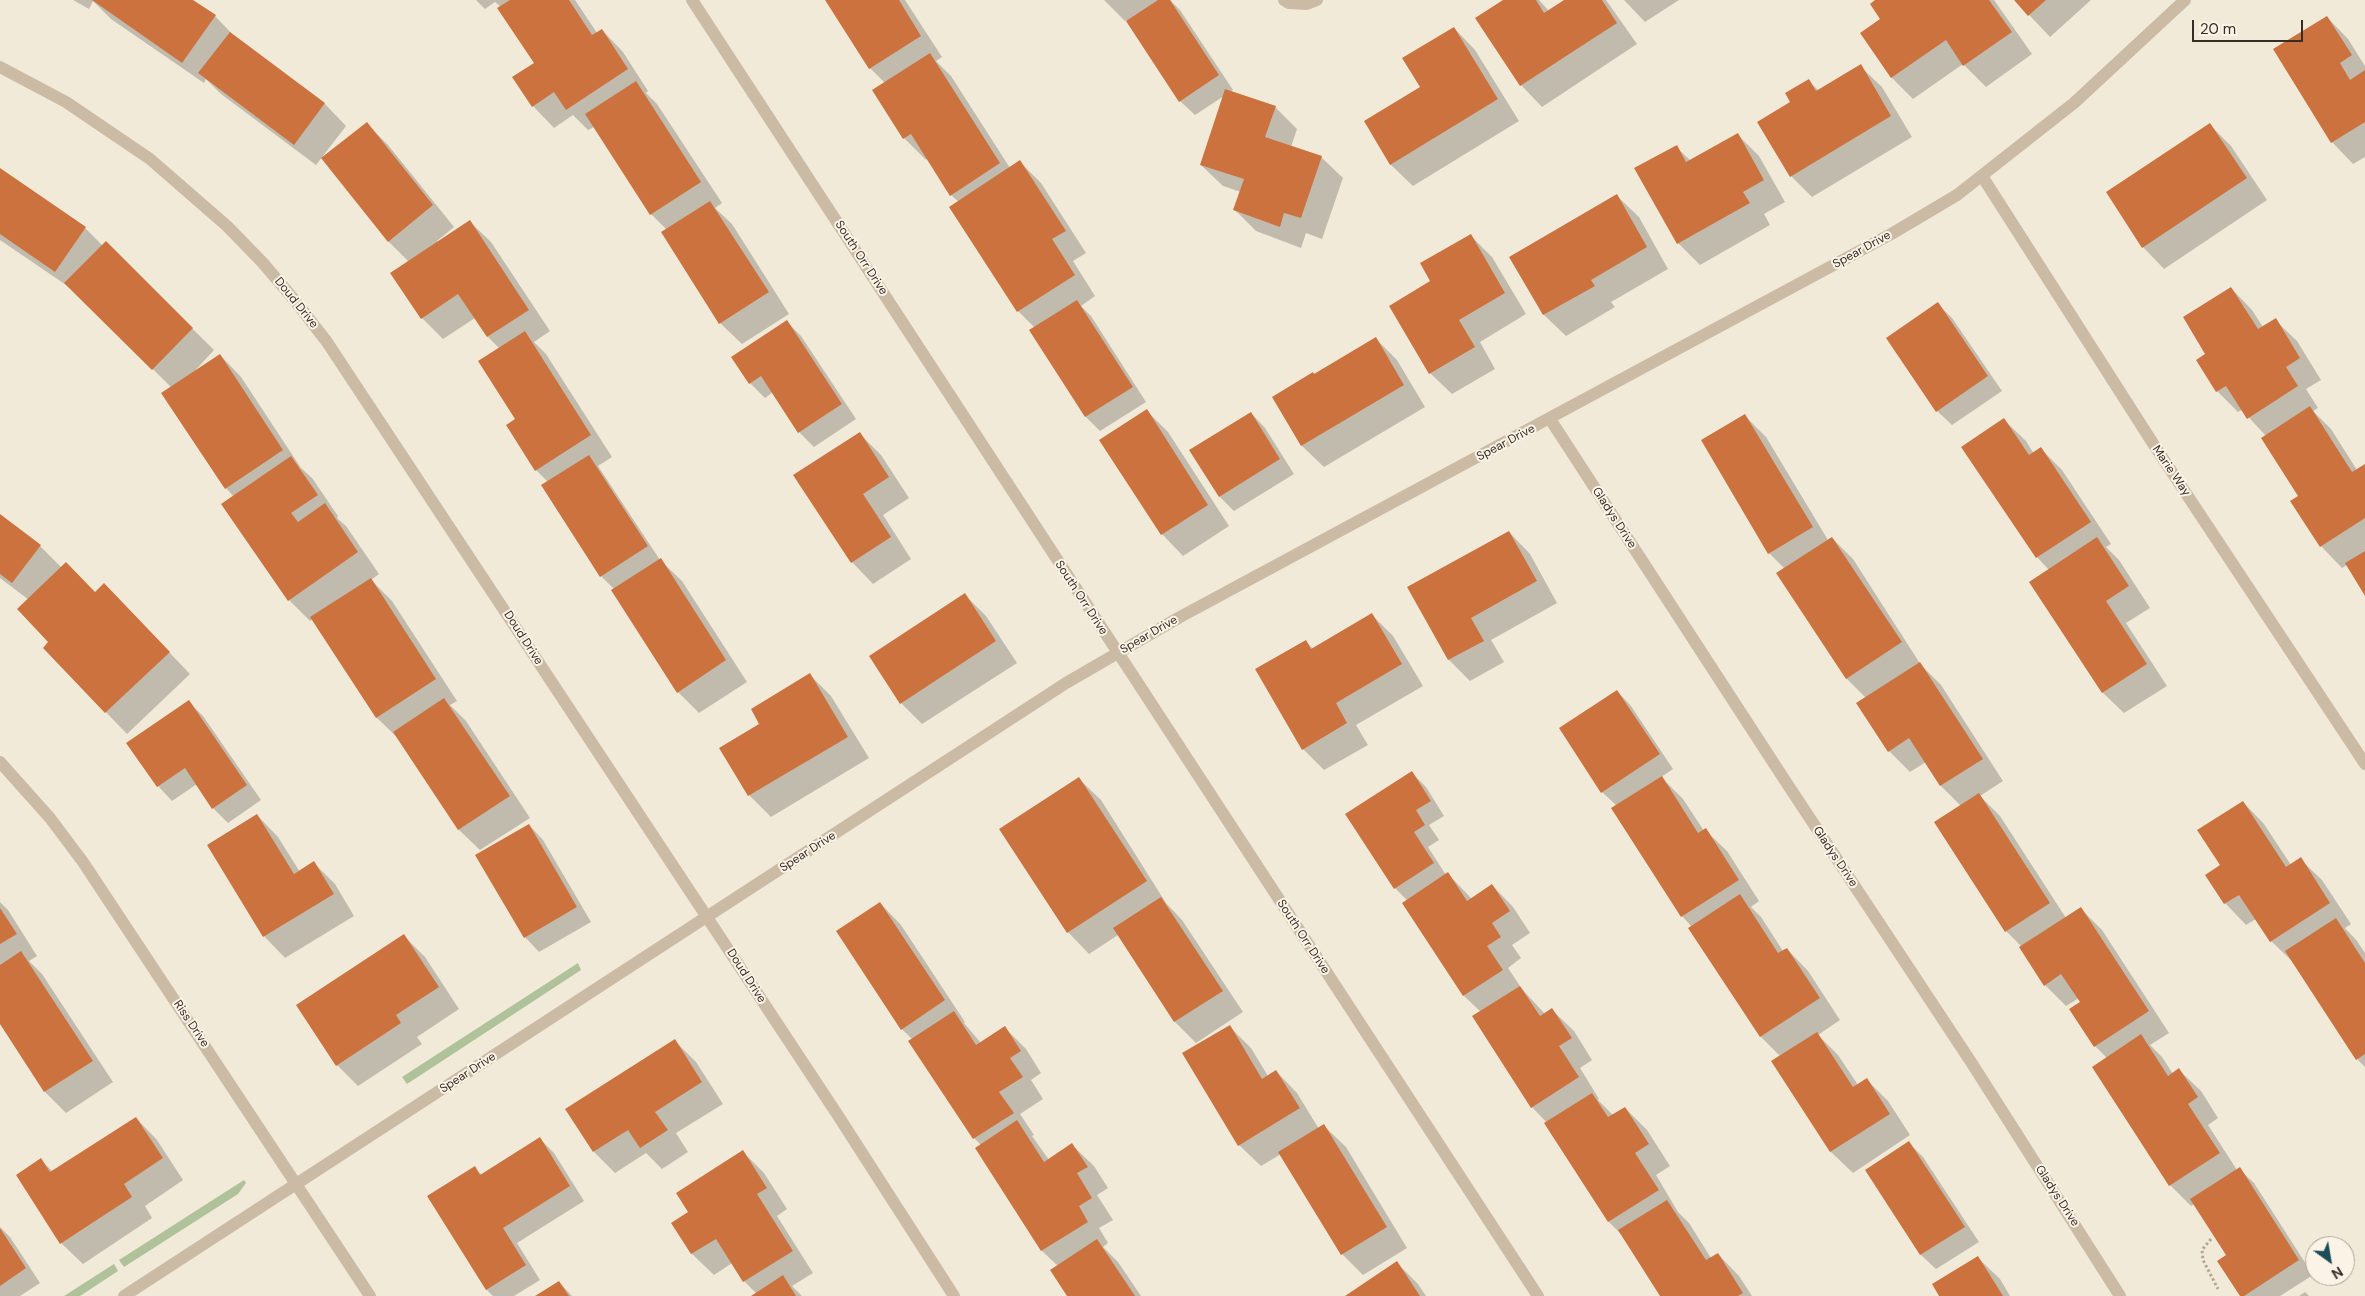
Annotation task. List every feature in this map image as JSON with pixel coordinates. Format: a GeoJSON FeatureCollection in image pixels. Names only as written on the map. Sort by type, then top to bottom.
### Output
{"type":"FeatureCollection","features":[{"type":"Feature","properties":{"kind":"street","name":"South Orr Drive"},"geometry":{"type":"LineString","coordinates":[[692,0],[1538,1296]]}},
{"type":"Feature","properties":{"kind":"street"},"geometry":{"type":"LineString","coordinates":[[1289,2],[1307,4],[1317,0]]}},
{"type":"Feature","properties":{"kind":"street","name":"Spear Drive"},"geometry":{"type":"LineString","coordinates":[[124,1296],[707,918],[1057,688],[1180,617],[1893,233],[1957,195],[2074,103],[2185,0]]}},
{"type":"Feature","properties":{"kind":"street","name":"Doud Drive"},"geometry":{"type":"LineString","coordinates":[[0,67],[66,102],[150,159],[228,226],[296,302],[327,342],[954,1296]]}},
{"type":"Feature","properties":{"kind":"street","name":"Marie Way"},"geometry":{"type":"LineString","coordinates":[[1982,176],[2154,445],[2365,764]]}},
{"type":"Feature","properties":{"kind":"street","name":"Gladys Drive"},"geometry":{"type":"LineString","coordinates":[[1550,419],[1778,771],[1971,1062],[2120,1296]]}},
{"type":"Feature","properties":{"kind":"street","name":"Riss Drive"},"geometry":{"type":"LineString","coordinates":[[0,762],[50,818],[83,862],[370,1296]]}},
{"type":"Feature","properties":{"kind":"path"},"geometry":{"type":"LineString","coordinates":[[2212,1239],[2202,1250],[2203,1260],[2218,1289]]}},
{"type":"Feature","properties":{"kind":"green space"},"geometry":{"type":"Polygon","coordinates":[[[578,963],[581,970],[407,1084],[402,1077],[578,963]]]}},
{"type":"Feature","properties":{"kind":"green space"},"geometry":{"type":"Polygon","coordinates":[[[244,1180],[246,1183],[238,1194],[124,1267],[119,1260],[244,1180]]]}},
{"type":"Feature","properties":{"kind":"green space"},"geometry":{"type":"Polygon","coordinates":[[[114,1264],[118,1271],[80,1296],[64,1296],[114,1264]]]}},
{"type":"Feature","properties":{"kind":"building"},"geometry":{"type":"Polygon","coordinates":[[[92,0],[193,0],[216,15],[182,63],[92,0]]]}},
{"type":"Feature","properties":{"kind":"building"},"geometry":{"type":"Polygon","coordinates":[[[510,0],[569,0],[592,35],[602,29],[628,69],[566,110],[554,92],[532,107],[512,77],[534,63],[497,8],[510,0]]]}},
{"type":"Feature","properties":{"kind":"building"},"geometry":{"type":"Polygon","coordinates":[[[825,0],[899,0],[921,36],[869,69],[825,0]]]}},
{"type":"Feature","properties":{"kind":"building"},"geometry":{"type":"Polygon","coordinates":[[[1158,0],[1170,0],[1219,75],[1179,102],[1126,21],[1158,0]]]}},
{"type":"Feature","properties":{"kind":"building"},"geometry":{"type":"Polygon","coordinates":[[[1503,0],[1536,0],[1544,13],[1564,0],[1602,0],[1617,23],[1520,86],[1475,18],[1503,0]]]}},
{"type":"Feature","properties":{"kind":"building"},"geometry":{"type":"Polygon","coordinates":[[[1875,0],[1989,0],[2012,32],[1963,66],[1946,40],[1891,78],[1860,33],[1880,19],[1870,4],[1875,0]]]}},
{"type":"Feature","properties":{"kind":"building"},"geometry":{"type":"Polygon","coordinates":[[[2014,0],[2046,0],[2028,16],[2014,0]]]}},
{"type":"Feature","properties":{"kind":"building"},"geometry":{"type":"Polygon","coordinates":[[[2327,16],[2352,55],[2340,63],[2350,80],[2365,70],[2365,122],[2331,143],[2273,49],[2327,16]]]}},
{"type":"Feature","properties":{"kind":"building"},"geometry":{"type":"Polygon","coordinates":[[[1454,27],[1498,99],[1390,165],[1364,121],[1420,87],[1402,58],[1454,27]]]}},
{"type":"Feature","properties":{"kind":"building"},"geometry":{"type":"Polygon","coordinates":[[[230,32],[325,103],[294,145],[198,73],[230,32]]]}},
{"type":"Feature","properties":{"kind":"building"},"geometry":{"type":"Polygon","coordinates":[[[930,53],[1000,163],[950,196],[911,134],[903,139],[872,90],[930,53]]]}},
{"type":"Feature","properties":{"kind":"building"},"geometry":{"type":"Polygon","coordinates":[[[1861,64],[1891,116],[1790,177],[1757,122],[1790,102],[1785,93],[1809,79],[1816,91],[1861,64]]]}},
{"type":"Feature","properties":{"kind":"building"},"geometry":{"type":"Polygon","coordinates":[[[636,81],[701,182],[650,215],[585,114],[636,81]]]}},
{"type":"Feature","properties":{"kind":"building"},"geometry":{"type":"Polygon","coordinates":[[[1225,89],[1276,106],[1265,137],[1322,156],[1301,218],[1284,213],[1280,227],[1233,210],[1244,179],[1200,165],[1225,89]]]}},
{"type":"Feature","properties":{"kind":"building"},"geometry":{"type":"Polygon","coordinates":[[[367,122],[433,205],[388,242],[321,158],[367,122]]]}},
{"type":"Feature","properties":{"kind":"building"},"geometry":{"type":"Polygon","coordinates":[[[2210,123],[2247,178],[2142,248],[2106,192],[2210,123]]]}},
{"type":"Feature","properties":{"kind":"building"},"geometry":{"type":"Polygon","coordinates":[[[1738,133],[1764,180],[1743,192],[1750,203],[1677,244],[1634,168],[1677,145],[1686,162],[1738,133]]]}},
{"type":"Feature","properties":{"kind":"building"},"geometry":{"type":"Polygon","coordinates":[[[1020,160],[1066,231],[1052,239],[1075,275],[1017,312],[949,207],[1020,160]]]}},
{"type":"Feature","properties":{"kind":"building"},"geometry":{"type":"Polygon","coordinates":[[[0,168],[86,227],[55,272],[0,234],[0,168]]]}},
{"type":"Feature","properties":{"kind":"building"},"geometry":{"type":"Polygon","coordinates":[[[1617,194],[1647,247],[1591,280],[1595,286],[1543,315],[1509,257],[1617,194]]]}},
{"type":"Feature","properties":{"kind":"building"},"geometry":{"type":"Polygon","coordinates":[[[710,201],[769,292],[719,324],[661,232],[710,201]]]}},
{"type":"Feature","properties":{"kind":"building"},"geometry":{"type":"Polygon","coordinates":[[[470,220],[529,310],[487,337],[458,294],[421,319],[390,273],[470,220]]]}},
{"type":"Feature","properties":{"kind":"building"},"geometry":{"type":"Polygon","coordinates":[[[1471,234],[1505,293],[1459,320],[1475,347],[1429,374],[1389,306],[1430,281],[1420,263],[1471,234]]]}},
{"type":"Feature","properties":{"kind":"building"},"geometry":{"type":"Polygon","coordinates":[[[106,241],[193,328],[152,370],[64,283],[106,241]]]}},
{"type":"Feature","properties":{"kind":"building"},"geometry":{"type":"Polygon","coordinates":[[[2231,287],[2258,329],[2276,318],[2300,358],[2286,367],[2298,386],[2247,419],[2226,386],[2216,392],[2196,360],[2205,354],[2183,317],[2231,287]]]}},
{"type":"Feature","properties":{"kind":"building"},"geometry":{"type":"Polygon","coordinates":[[[1077,300],[1133,387],[1085,417],[1029,330],[1077,300]]]}},
{"type":"Feature","properties":{"kind":"building"},"geometry":{"type":"Polygon","coordinates":[[[1938,302],[1988,376],[1936,412],[1886,338],[1938,302]]]}},
{"type":"Feature","properties":{"kind":"building"},"geometry":{"type":"Polygon","coordinates":[[[787,320],[842,404],[798,433],[761,376],[749,384],[731,357],[787,320]]]}},
{"type":"Feature","properties":{"kind":"building"},"geometry":{"type":"Polygon","coordinates":[[[525,331],[591,435],[535,471],[506,425],[515,419],[478,361],[525,331]]]}},
{"type":"Feature","properties":{"kind":"building"},"geometry":{"type":"Polygon","coordinates":[[[1376,337],[1404,385],[1301,446],[1272,397],[1376,337]]]}},
{"type":"Feature","properties":{"kind":"building"},"geometry":{"type":"Polygon","coordinates":[[[220,354],[283,450],[225,489],[161,393],[220,354]]]}},
{"type":"Feature","properties":{"kind":"building"},"geometry":{"type":"Polygon","coordinates":[[[2310,406],[2352,472],[2365,464],[2365,518],[2320,547],[2290,501],[2298,496],[2261,438],[2310,406]]]}},
{"type":"Feature","properties":{"kind":"building"},"geometry":{"type":"Polygon","coordinates":[[[1147,409],[1208,505],[1161,535],[1099,440],[1147,409]]]}},
{"type":"Feature","properties":{"kind":"building"},"geometry":{"type":"Polygon","coordinates":[[[1251,412],[1280,459],[1219,497],[1189,450],[1251,412]]]}},
{"type":"Feature","properties":{"kind":"building"},"geometry":{"type":"Polygon","coordinates":[[[1745,414],[1813,527],[1768,554],[1701,440],[1745,414]]]}},
{"type":"Feature","properties":{"kind":"building"},"geometry":{"type":"Polygon","coordinates":[[[2004,418],[2029,455],[2041,447],[2091,522],[2036,558],[1961,447],[2004,418]]]}},
{"type":"Feature","properties":{"kind":"building"},"geometry":{"type":"Polygon","coordinates":[[[860,432],[889,477],[863,494],[891,537],[851,563],[793,475],[860,432]]]}},
{"type":"Feature","properties":{"kind":"building"},"geometry":{"type":"Polygon","coordinates":[[[589,455],[648,546],[600,577],[541,485],[589,455]]]}},
{"type":"Feature","properties":{"kind":"building"},"geometry":{"type":"Polygon","coordinates":[[[291,456],[318,495],[291,513],[298,522],[325,503],[358,552],[288,601],[221,504],[291,456]]]}},
{"type":"Feature","properties":{"kind":"building"},"geometry":{"type":"Polygon","coordinates":[[[0,514],[41,545],[12,583],[0,574],[0,514]]]}},
{"type":"Feature","properties":{"kind":"building"},"geometry":{"type":"Polygon","coordinates":[[[1509,531],[1537,581],[1471,618],[1484,641],[1448,660],[1407,587],[1509,531]]]}},
{"type":"Feature","properties":{"kind":"building"},"geometry":{"type":"Polygon","coordinates":[[[1832,537],[1902,642],[1846,679],[1776,573],[1832,537]]]}},
{"type":"Feature","properties":{"kind":"building"},"geometry":{"type":"Polygon","coordinates":[[[2097,537],[2129,586],[2106,601],[2147,664],[2102,693],[2029,582],[2097,537]]]}},
{"type":"Feature","properties":{"kind":"building"},"geometry":{"type":"Polygon","coordinates":[[[2365,551],[2365,596],[2345,563],[2365,551]]]}},
{"type":"Feature","properties":{"kind":"building"},"geometry":{"type":"Polygon","coordinates":[[[661,558],[726,660],[677,693],[611,590],[661,558]]]}},
{"type":"Feature","properties":{"kind":"building"},"geometry":{"type":"Polygon","coordinates":[[[66,562],[95,592],[104,583],[170,652],[105,713],[43,648],[48,642],[17,609],[66,562]]]}},
{"type":"Feature","properties":{"kind":"building"},"geometry":{"type":"Polygon","coordinates":[[[371,578],[436,679],[376,718],[310,617],[371,578]]]}},
{"type":"Feature","properties":{"kind":"building"},"geometry":{"type":"Polygon","coordinates":[[[965,593],[996,641],[900,704],[869,656],[965,593]]]}},
{"type":"Feature","properties":{"kind":"building"},"geometry":{"type":"Polygon","coordinates":[[[1372,613],[1402,664],[1336,703],[1347,723],[1302,750],[1255,669],[1306,640],[1311,649],[1372,613]]]}},
{"type":"Feature","properties":{"kind":"building"},"geometry":{"type":"Polygon","coordinates":[[[1920,662],[1983,759],[1940,786],[1909,738],[1888,752],[1856,703],[1920,662]]]}},
{"type":"Feature","properties":{"kind":"building"},"geometry":{"type":"Polygon","coordinates":[[[810,673],[848,737],[748,796],[719,748],[759,724],[751,709],[810,673]]]}},
{"type":"Feature","properties":{"kind":"building"},"geometry":{"type":"Polygon","coordinates":[[[1617,690],[1660,754],[1601,793],[1559,728],[1617,690]]]}},
{"type":"Feature","properties":{"kind":"building"},"geometry":{"type":"Polygon","coordinates":[[[444,698],[510,796],[458,830],[393,732],[444,698]]]}},
{"type":"Feature","properties":{"kind":"building"},"geometry":{"type":"Polygon","coordinates":[[[189,700],[247,785],[212,809],[185,768],[157,787],[126,743],[189,700]]]}},
{"type":"Feature","properties":{"kind":"building"},"geometry":{"type":"Polygon","coordinates":[[[1412,771],[1431,801],[1416,810],[1425,825],[1414,832],[1434,863],[1394,889],[1345,814],[1412,771]]]}},
{"type":"Feature","properties":{"kind":"building"},"geometry":{"type":"Polygon","coordinates":[[[1662,776],[1698,833],[1706,828],[1739,880],[1681,917],[1611,808],[1662,776]]]}},
{"type":"Feature","properties":{"kind":"building"},"geometry":{"type":"Polygon","coordinates":[[[1079,777],[1147,881],[1067,933],[999,829],[1079,777]]]}},
{"type":"Feature","properties":{"kind":"building"},"geometry":{"type":"Polygon","coordinates":[[[1979,793],[2050,903],[2005,932],[1934,822],[1979,793]]]}},
{"type":"Feature","properties":{"kind":"building"},"geometry":{"type":"Polygon","coordinates":[[[2243,801],[2286,867],[2301,857],[2330,903],[2270,942],[2239,895],[2224,904],[2205,875],[2220,865],[2197,830],[2243,801]]]}},
{"type":"Feature","properties":{"kind":"building"},"geometry":{"type":"Polygon","coordinates":[[[257,814],[294,874],[314,861],[334,894],[263,937],[207,845],[257,814]]]}},
{"type":"Feature","properties":{"kind":"building"},"geometry":{"type":"Polygon","coordinates":[[[529,824],[577,907],[524,938],[475,855],[529,824]]]}},
{"type":"Feature","properties":{"kind":"building"},"geometry":{"type":"Polygon","coordinates":[[[1448,872],[1467,901],[1492,884],[1510,911],[1492,923],[1501,937],[1487,946],[1503,970],[1463,996],[1402,903],[1448,872]]]}},
{"type":"Feature","properties":{"kind":"building"},"geometry":{"type":"Polygon","coordinates":[[[1740,894],[1778,953],[1787,948],[1820,998],[1760,1037],[1688,928],[1740,894]]]}},
{"type":"Feature","properties":{"kind":"building"},"geometry":{"type":"Polygon","coordinates":[[[1161,897],[1223,991],[1174,1022],[1113,928],[1161,897]]]}},
{"type":"Feature","properties":{"kind":"building"},"geometry":{"type":"Polygon","coordinates":[[[880,902],[945,1000],[901,1030],[836,931],[880,902]]]}},
{"type":"Feature","properties":{"kind":"building"},"geometry":{"type":"Polygon","coordinates":[[[2081,907],[2149,1011],[2094,1047],[2069,1009],[2080,1002],[2061,974],[2044,986],[2019,947],[2081,907]]]}},
{"type":"Feature","properties":{"kind":"building"},"geometry":{"type":"Polygon","coordinates":[[[0,908],[17,934],[0,944],[0,908]]]}},
{"type":"Feature","properties":{"kind":"building"},"geometry":{"type":"Polygon","coordinates":[[[2336,918],[2365,963],[2365,1054],[2356,1060],[2285,951],[2336,918]]]}},
{"type":"Feature","properties":{"kind":"building"},"geometry":{"type":"Polygon","coordinates":[[[404,934],[439,987],[396,1015],[401,1023],[336,1066],[296,1005],[404,934]]]}},
{"type":"Feature","properties":{"kind":"building"},"geometry":{"type":"Polygon","coordinates":[[[21,951],[93,1061],[44,1092],[0,1024],[0,965],[21,951]]]}},
{"type":"Feature","properties":{"kind":"building"},"geometry":{"type":"Polygon","coordinates":[[[1520,986],[1540,1016],[1552,1008],[1572,1038],[1559,1046],[1579,1077],[1531,1108],[1472,1016],[1520,986]]]}},
{"type":"Feature","properties":{"kind":"building"},"geometry":{"type":"Polygon","coordinates":[[[954,1011],[976,1045],[1005,1026],[1021,1051],[1010,1058],[1023,1077],[999,1092],[1014,1113],[973,1139],[908,1041],[954,1011]]]}},
{"type":"Feature","properties":{"kind":"building"},"geometry":{"type":"Polygon","coordinates":[[[1230,1025],[1262,1079],[1276,1070],[1300,1108],[1238,1146],[1182,1053],[1230,1025]]]}},
{"type":"Feature","properties":{"kind":"building"},"geometry":{"type":"Polygon","coordinates":[[[1817,1032],[1853,1087],[1867,1078],[1890,1114],[1830,1152],[1771,1061],[1817,1032]]]}},
{"type":"Feature","properties":{"kind":"building"},"geometry":{"type":"Polygon","coordinates":[[[2141,1034],[2168,1076],[2179,1068],[2198,1097],[2188,1104],[2220,1153],[2169,1186],[2092,1067],[2141,1034]]]}},
{"type":"Feature","properties":{"kind":"building"},"geometry":{"type":"Polygon","coordinates":[[[675,1039],[702,1082],[655,1112],[668,1130],[640,1148],[628,1130],[593,1152],[565,1109],[675,1039]]]}},
{"type":"Feature","properties":{"kind":"building"},"geometry":{"type":"Polygon","coordinates":[[[1592,1093],[1608,1117],[1625,1107],[1649,1144],[1635,1153],[1659,1190],[1608,1222],[1544,1123],[1592,1093]]]}},
{"type":"Feature","properties":{"kind":"building"},"geometry":{"type":"Polygon","coordinates":[[[136,1117],[163,1158],[124,1184],[132,1197],[60,1244],[16,1175],[41,1158],[50,1172],[136,1117]]]}},
{"type":"Feature","properties":{"kind":"building"},"geometry":{"type":"Polygon","coordinates":[[[1017,1120],[1044,1162],[1072,1143],[1088,1167],[1077,1173],[1092,1198],[1079,1206],[1088,1222],[1041,1251],[975,1148],[1017,1120]]]}},
{"type":"Feature","properties":{"kind":"building"},"geometry":{"type":"Polygon","coordinates":[[[1324,1124],[1387,1227],[1341,1255],[1278,1152],[1324,1124]]]}},
{"type":"Feature","properties":{"kind":"building"},"geometry":{"type":"Polygon","coordinates":[[[540,1137],[570,1186],[503,1228],[526,1265],[486,1290],[427,1196],[475,1166],[480,1175],[540,1137]]]}},
{"type":"Feature","properties":{"kind":"building"},"geometry":{"type":"Polygon","coordinates":[[[1909,1141],[1965,1227],[1920,1255],[1865,1170],[1909,1141]]]}},
{"type":"Feature","properties":{"kind":"building"},"geometry":{"type":"Polygon","coordinates":[[[743,1150],[767,1188],[757,1194],[793,1251],[743,1282],[716,1239],[691,1254],[671,1223],[688,1212],[676,1193],[743,1150]]]}},
{"type":"Feature","properties":{"kind":"building"},"geometry":{"type":"Polygon","coordinates":[[[2240,1167],[2299,1260],[2244,1296],[2240,1296],[2217,1261],[2226,1255],[2190,1199],[2240,1167]]]}},
{"type":"Feature","properties":{"kind":"building"},"geometry":{"type":"Polygon","coordinates":[[[1667,1200],[1706,1260],[1718,1253],[1743,1293],[1738,1296],[1660,1296],[1618,1230],[1667,1200]]]}},
{"type":"Feature","properties":{"kind":"building"},"geometry":{"type":"Polygon","coordinates":[[[0,1228],[26,1268],[0,1286],[0,1228]]]}},
{"type":"Feature","properties":{"kind":"building"},"geometry":{"type":"Polygon","coordinates":[[[1097,1239],[1135,1296],[1067,1296],[1050,1270],[1097,1239]]]}},
{"type":"Feature","properties":{"kind":"building"},"geometry":{"type":"Polygon","coordinates":[[[1978,1256],[2003,1296],[1939,1296],[1932,1284],[1978,1256]]]}},
{"type":"Feature","properties":{"kind":"building"},"geometry":{"type":"Polygon","coordinates":[[[1397,1261],[1420,1296],[1345,1296],[1397,1261]]]}},
{"type":"Feature","properties":{"kind":"building"},"geometry":{"type":"Polygon","coordinates":[[[783,1275],[796,1296],[751,1296],[783,1275]]]}},
{"type":"Feature","properties":{"kind":"building"},"geometry":{"type":"Polygon","coordinates":[[[559,1281],[569,1296],[535,1296],[559,1281]]]}}]}
